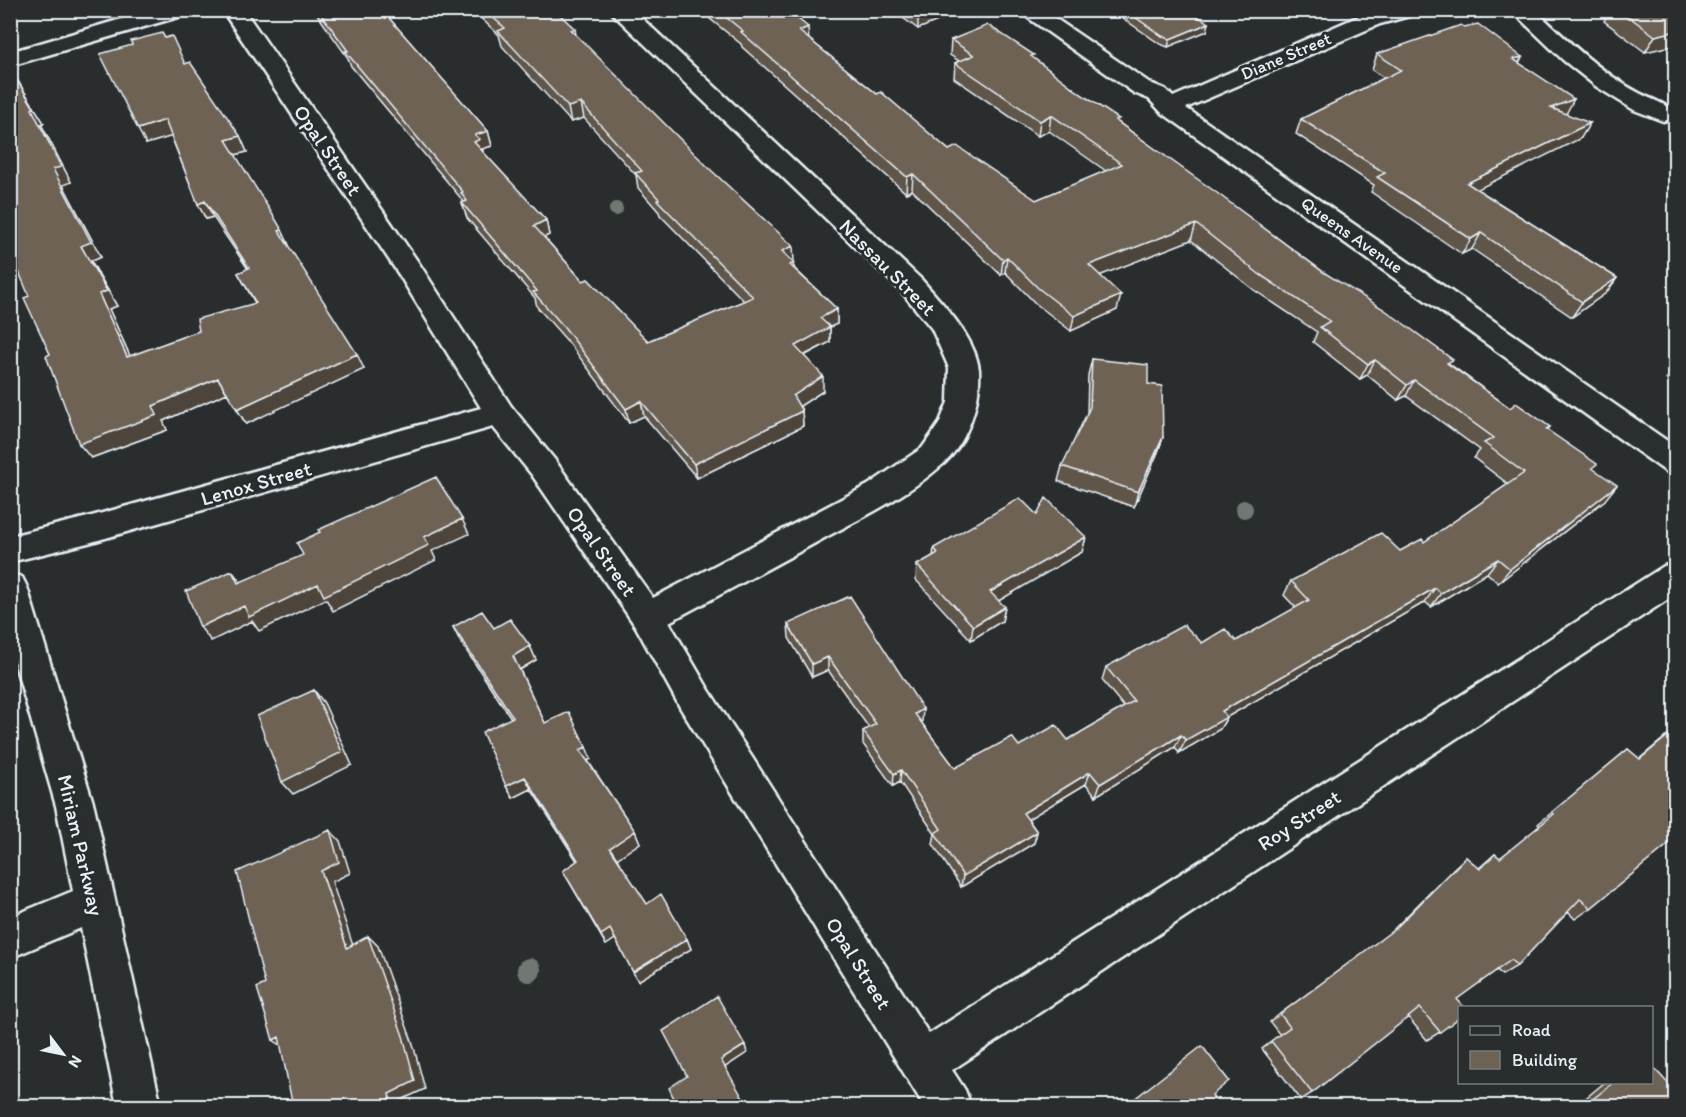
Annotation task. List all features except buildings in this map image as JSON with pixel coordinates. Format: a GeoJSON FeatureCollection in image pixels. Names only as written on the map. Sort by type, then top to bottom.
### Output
{"type":"FeatureCollection","features":[{"type":"Feature","properties":{"kind":"street"},"geometry":{"type":"LineString","coordinates":[[10,59],[177,10]]}},
{"type":"Feature","properties":{"kind":"street","name":"Opal Street"},"geometry":{"type":"LineString","coordinates":[[232,10],[410,271],[500,414],[543,467],[648,617],[694,698],[948,1107]]}},
{"type":"Feature","properties":{"kind":"street","name":"Nassau Street"},"geometry":{"type":"LineString","coordinates":[[620,10],[910,285],[943,322],[956,346],[964,368],[963,402],[953,428],[933,456],[879,494],[648,617]]}},
{"type":"Feature","properties":{"kind":"street","name":"Queens Avenue"},"geometry":{"type":"LineString","coordinates":[[1028,10],[1142,88],[1156,94],[1169,107],[1676,463]]}},
{"type":"Feature","properties":{"kind":"street","name":"Diane Street"},"geometry":{"type":"LineString","coordinates":[[1169,107],[1372,19],[1405,10]]}},
{"type":"Feature","properties":{"kind":"street"},"geometry":{"type":"LineString","coordinates":[[1522,10],[1588,72],[1613,90],[1663,114]]}},
{"type":"Feature","properties":{"kind":"street","name":"Lenox Street"},"geometry":{"type":"LineString","coordinates":[[10,549],[88,530],[500,414]]}},
{"type":"Feature","properties":{"kind":"street","name":"Roy Street"},"geometry":{"type":"LineString","coordinates":[[922,1064],[1676,576]]}},
{"type":"Feature","properties":{"kind":"street","name":"Miriam Parkway"},"geometry":{"type":"LineString","coordinates":[[10,587],[75,806],[139,1107]]}},
{"type":"Feature","properties":{"kind":"street"},"geometry":{"type":"LineString","coordinates":[[10,938],[95,902]]}}]}
